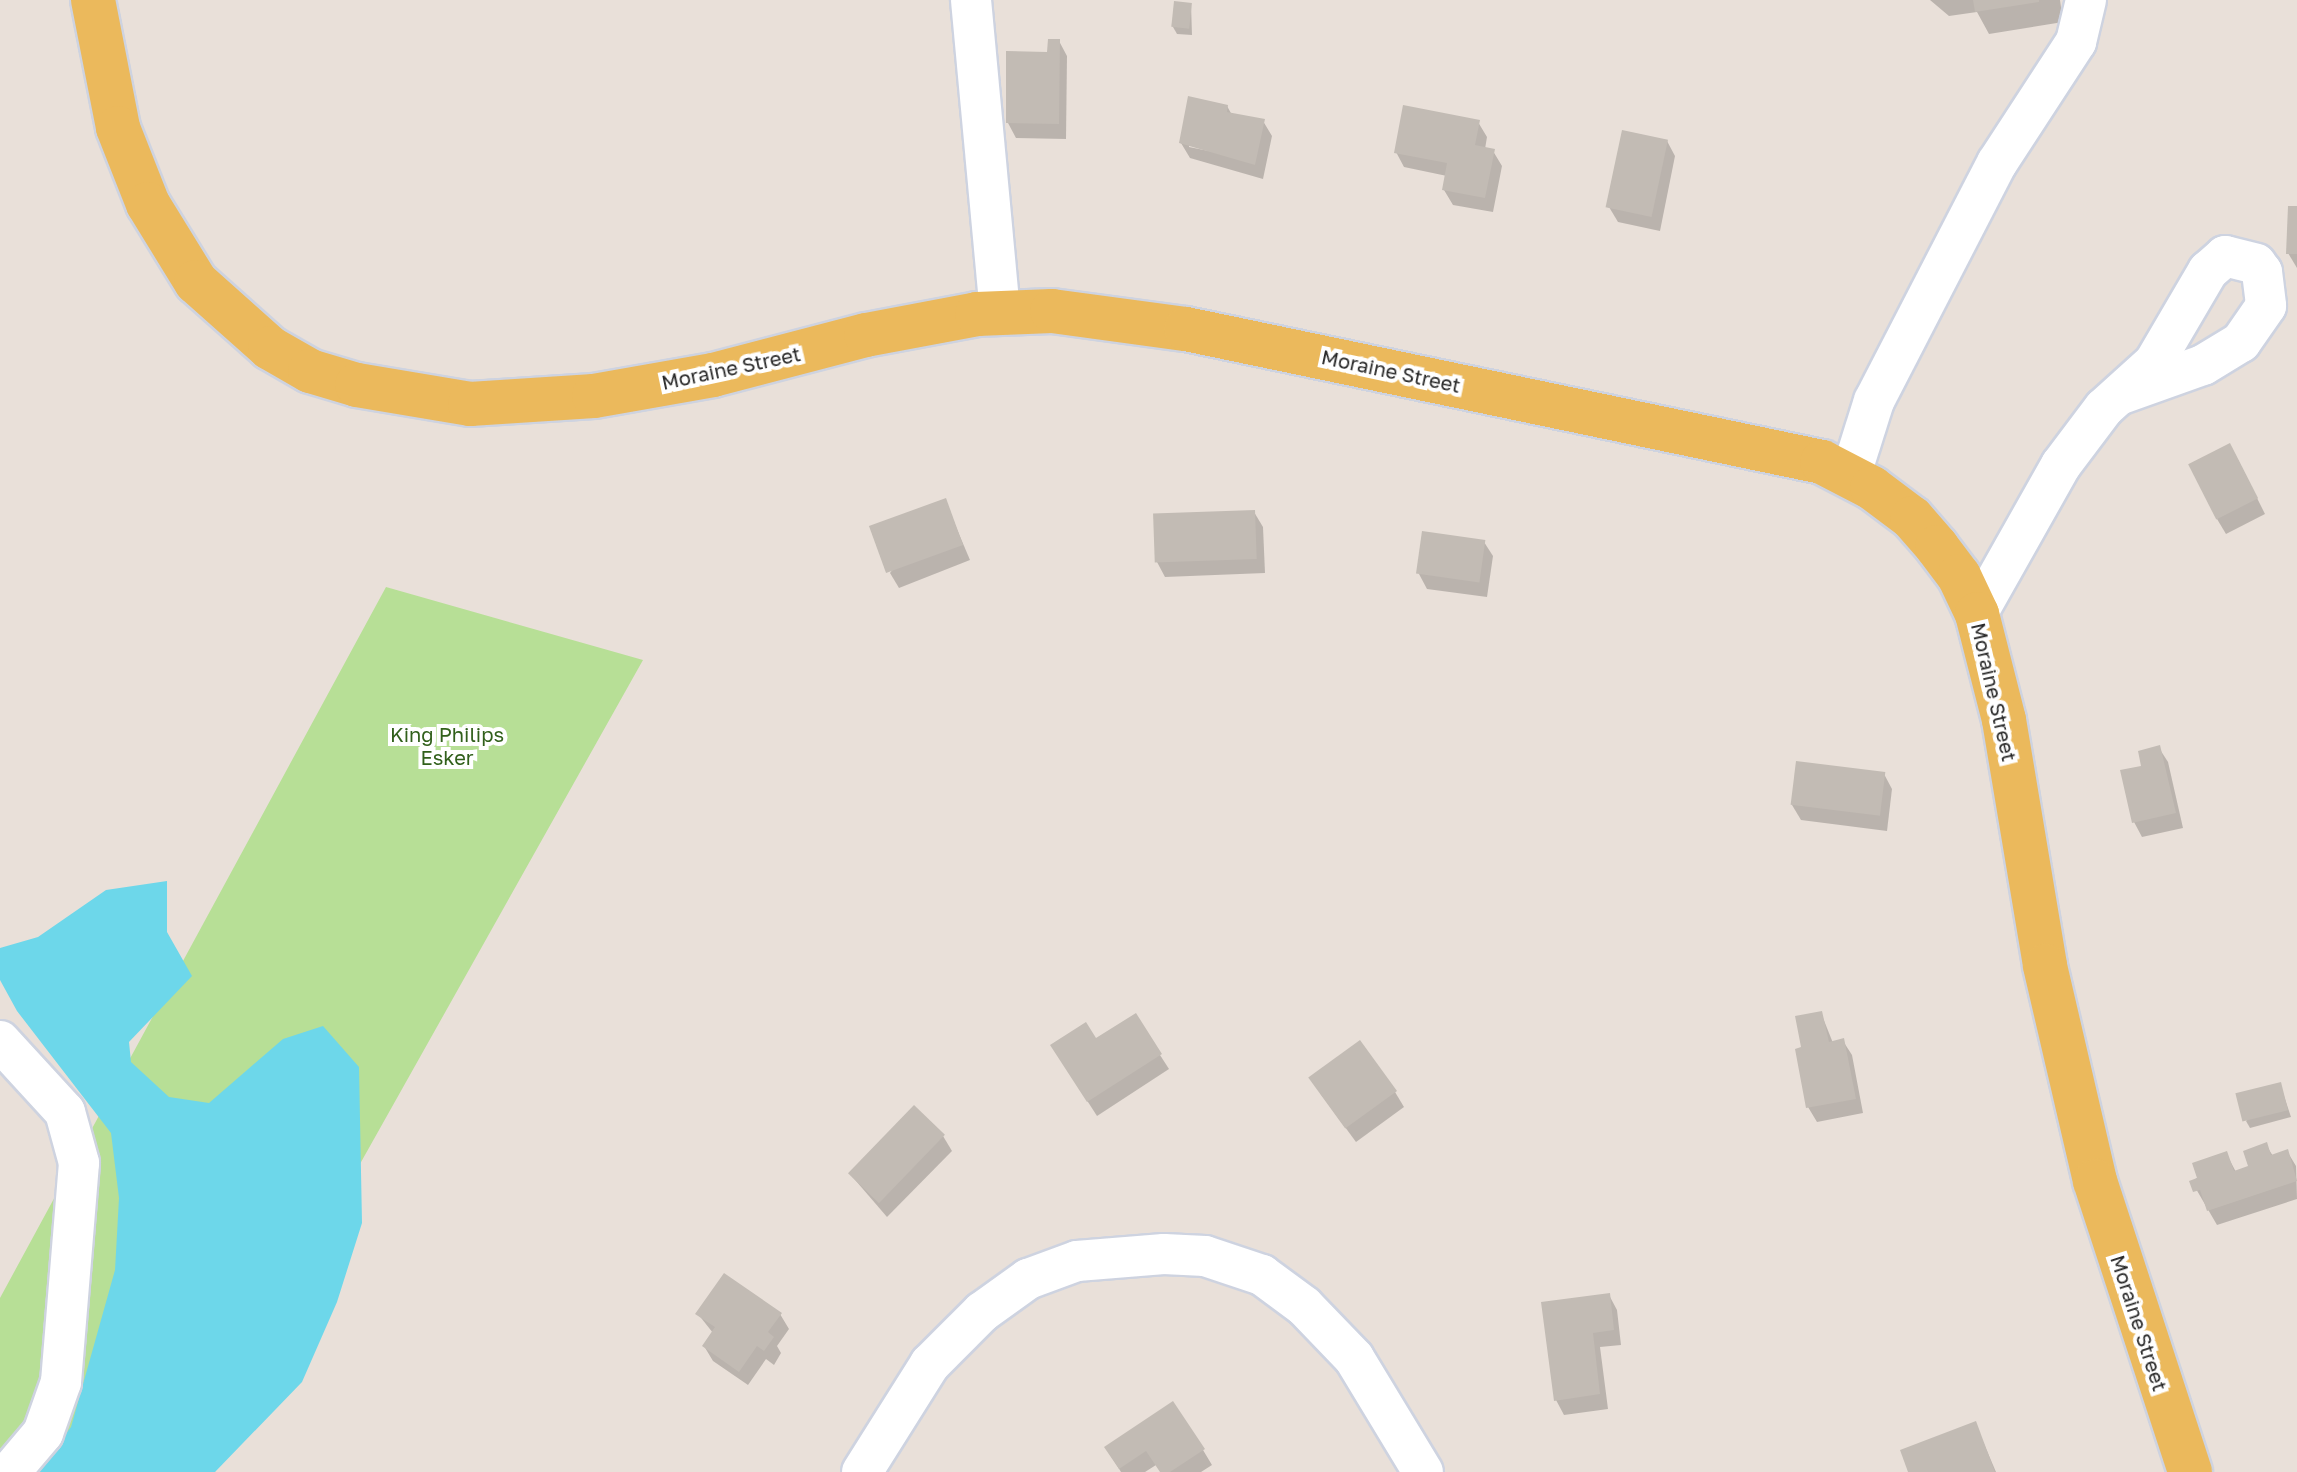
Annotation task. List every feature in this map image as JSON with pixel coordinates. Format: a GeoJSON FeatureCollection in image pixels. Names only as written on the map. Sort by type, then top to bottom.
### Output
{"type":"FeatureCollection","features":[{"type":"Feature","properties":{"kind":"main road","name":"Moraine Street"},"geometry":{"type":"LineString","coordinates":[[93,0],[118,128],[164,232],[196,282],[232,319],[310,371],[417,399],[529,402],[713,375],[866,335],[1000,312],[1052,311],[1186,329],[1822,462],[1912,518],[1959,576],[1977,614],[2004,720],[2045,966],[2095,1181],[2190,1472]]}},
{"type":"Feature","properties":{"kind":"street"},"geometry":{"type":"LineString","coordinates":[[971,0],[1000,312]]}},
{"type":"Feature","properties":{"kind":"street"},"geometry":{"type":"LineString","coordinates":[[1850,477],[1874,401],[1997,163],[2076,42],[2086,0]]}},
{"type":"Feature","properties":{"kind":"street"},"geometry":{"type":"LineString","coordinates":[[1977,614],[2061,465],[2104,408],[2121,394]]}},
{"type":"Feature","properties":{"kind":"street"},"geometry":{"type":"LineString","coordinates":[[0,1041],[65,1112],[79,1163],[61,1382],[43,1433],[10,1472]]}},
{"type":"Feature","properties":{"kind":"street"},"geometry":{"type":"LineString","coordinates":[[862,1472],[930,1364],[982,1312],[1028,1279],[1077,1261],[1164,1254],[1205,1256],[1262,1275],[1304,1306],[1354,1358],[1423,1472]]}},
{"type":"Feature","properties":{"kind":"green space","name":"King Philips Esker"},"geometry":{"type":"Polygon","coordinates":[[[386,587],[643,660],[242,1374],[215,1472],[0,1472],[0,1298],[386,587]]]}},
{"type":"Feature","properties":{"kind":"water"},"geometry":{"type":"Polygon","coordinates":[[[167,881],[167,932],[192,976],[129,1042],[131,1062],[169,1097],[209,1103],[283,1039],[323,1026],[359,1067],[362,1223],[337,1302],[302,1382],[215,1472],[37,1472],[71,1427],[115,1270],[119,1198],[111,1133],[17,1011],[0,980],[0,948],[38,937],[106,890],[167,881]]]}},
{"type":"Feature","properties":{"kind":"building"},"geometry":{"type":"Polygon","coordinates":[[[1973,0],[2039,0],[2039,2],[1975,12],[1973,0]]]}},
{"type":"Feature","properties":{"kind":"building"},"geometry":{"type":"Polygon","coordinates":[[[1174,1],[1192,3],[1189,29],[1171,27],[1174,1]]]}},
{"type":"Feature","properties":{"kind":"building"},"geometry":{"type":"Polygon","coordinates":[[[1048,39],[1060,39],[1059,124],[1006,123],[1006,51],[1047,52],[1048,39]]]}},
{"type":"Feature","properties":{"kind":"building"},"geometry":{"type":"Polygon","coordinates":[[[1188,96],[1228,105],[1227,112],[1265,119],[1255,165],[1179,143],[1188,96]]]}},
{"type":"Feature","properties":{"kind":"building"},"geometry":{"type":"Polygon","coordinates":[[[1403,105],[1480,120],[1475,145],[1495,149],[1485,198],[1442,190],[1447,163],[1394,153],[1403,105]]]}},
{"type":"Feature","properties":{"kind":"building"},"geometry":{"type":"Polygon","coordinates":[[[1622,130],[1668,140],[1652,217],[1606,207],[1622,130]]]}},
{"type":"Feature","properties":{"kind":"building"},"geometry":{"type":"Polygon","coordinates":[[[2288,206],[2297,206],[2297,254],[2286,254],[2288,206]]]}},
{"type":"Feature","properties":{"kind":"building"},"geometry":{"type":"Polygon","coordinates":[[[2230,443],[2258,498],[2216,520],[2188,464],[2230,443]]]}},
{"type":"Feature","properties":{"kind":"building"},"geometry":{"type":"Polygon","coordinates":[[[946,498],[963,545],[886,573],[869,526],[946,498]]]}},
{"type":"Feature","properties":{"kind":"building"},"geometry":{"type":"Polygon","coordinates":[[[1255,510],[1257,559],[1155,563],[1153,514],[1255,510]]]}},
{"type":"Feature","properties":{"kind":"building"},"geometry":{"type":"Polygon","coordinates":[[[1422,531],[1485,540],[1479,582],[1416,574],[1422,531]]]}},
{"type":"Feature","properties":{"kind":"building"},"geometry":{"type":"Polygon","coordinates":[[[2160,745],[2176,813],[2132,823],[2120,770],[2141,766],[2138,751],[2160,745]]]}},
{"type":"Feature","properties":{"kind":"building"},"geometry":{"type":"Polygon","coordinates":[[[1796,761],[1885,772],[1880,816],[1791,805],[1796,761]]]}},
{"type":"Feature","properties":{"kind":"building"},"geometry":{"type":"Polygon","coordinates":[[[1822,1011],[1829,1042],[1844,1038],[1856,1099],[1806,1108],[1795,1049],[1801,1047],[1795,1016],[1822,1011]]]}},
{"type":"Feature","properties":{"kind":"building"},"geometry":{"type":"Polygon","coordinates":[[[1136,1013],[1162,1054],[1087,1102],[1050,1045],[1086,1022],[1096,1038],[1136,1013]]]}},
{"type":"Feature","properties":{"kind":"building"},"geometry":{"type":"Polygon","coordinates":[[[1360,1040],[1397,1091],[1345,1129],[1308,1078],[1360,1040]]]}},
{"type":"Feature","properties":{"kind":"building"},"geometry":{"type":"Polygon","coordinates":[[[2281,1082],[2288,1110],[2242,1122],[2235,1093],[2281,1082]]]}},
{"type":"Feature","properties":{"kind":"building"},"geometry":{"type":"Polygon","coordinates":[[[914,1105],[945,1135],[879,1203],[848,1173],[914,1105]]]}},
{"type":"Feature","properties":{"kind":"building"},"geometry":{"type":"Polygon","coordinates":[[[2267,1142],[2271,1155],[2288,1149],[2297,1181],[2207,1211],[2200,1190],[2193,1192],[2189,1181],[2197,1178],[2192,1163],[2227,1151],[2234,1171],[2248,1166],[2243,1151],[2267,1142]]]}},
{"type":"Feature","properties":{"kind":"building"},"geometry":{"type":"Polygon","coordinates":[[[724,1273],[782,1313],[768,1332],[774,1337],[764,1351],[757,1346],[739,1372],[702,1346],[715,1327],[695,1314],[724,1273]]]}},
{"type":"Feature","properties":{"kind":"building"},"geometry":{"type":"Polygon","coordinates":[[[1610,1293],[1614,1330],[1593,1333],[1600,1394],[1554,1401],[1541,1302],[1610,1293]]]}},
{"type":"Feature","properties":{"kind":"building"},"geometry":{"type":"Polygon","coordinates":[[[1173,1401],[1205,1449],[1170,1472],[1160,1472],[1146,1451],[1119,1469],[1104,1447],[1173,1401]]]}},
{"type":"Feature","properties":{"kind":"building"},"geometry":{"type":"Polygon","coordinates":[[[1976,1421],[1995,1472],[1908,1472],[1900,1450],[1976,1421]]]}}]}
